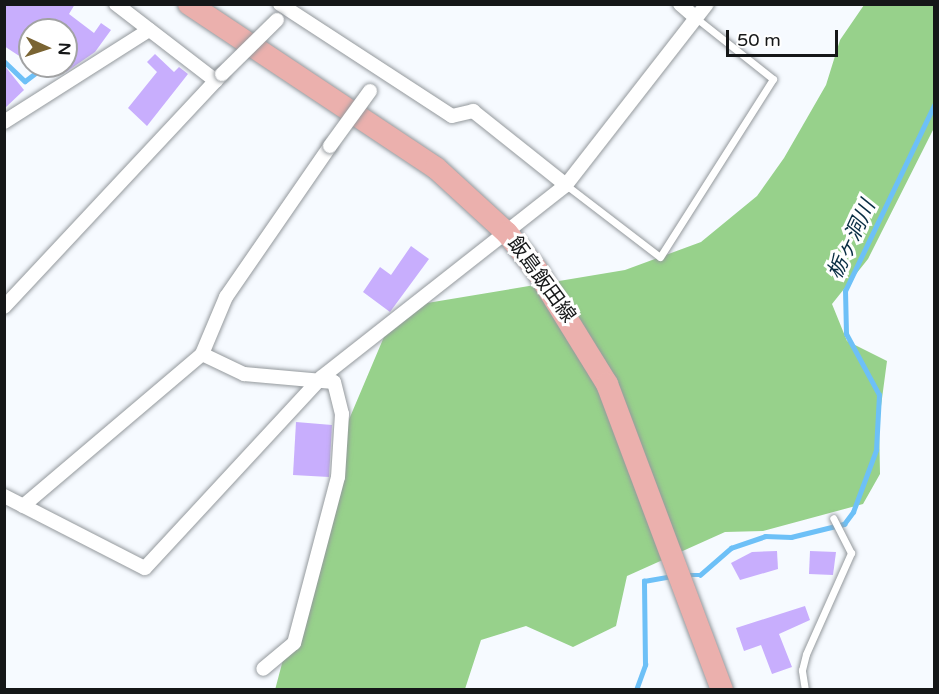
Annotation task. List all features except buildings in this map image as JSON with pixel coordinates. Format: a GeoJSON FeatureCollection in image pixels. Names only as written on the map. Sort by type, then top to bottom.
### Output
{"type":"FeatureCollection","features":[{"type":"Feature","properties":{"kind":"main road","name":"飯島飯田線"},"geometry":{"type":"LineString","coordinates":[[189,4],[404,144],[507,233],[565,310],[607,384],[722,690]]}},
{"type":"Feature","properties":{"kind":"street"},"geometry":{"type":"LineString","coordinates":[[116,4],[149,30],[219,78]]}},
{"type":"Feature","properties":{"kind":"street"},"geometry":{"type":"LineString","coordinates":[[680,4],[696,18]]}},
{"type":"Feature","properties":{"kind":"street"},"geometry":{"type":"LineString","coordinates":[[4,496],[145,568],[322,377],[566,185],[707,4]]}},
{"type":"Feature","properties":{"kind":"street"},"geometry":{"type":"LineString","coordinates":[[4,307],[276,20],[286,6],[452,116],[472,111],[566,185]]}},
{"type":"Feature","properties":{"kind":"street"},"geometry":{"type":"LineString","coordinates":[[4,122],[149,30]]}},
{"type":"Feature","properties":{"kind":"street"},"geometry":{"type":"LineString","coordinates":[[23,506],[202,354],[226,297],[330,146],[384,73]]}},
{"type":"Feature","properties":{"kind":"street"},"geometry":{"type":"LineString","coordinates":[[202,354],[244,374],[322,377],[334,382],[342,414],[338,477],[294,643],[263,669]]}},
{"type":"Feature","properties":{"kind":"lane"},"geometry":{"type":"LineString","coordinates":[[566,185],[660,257],[773,80],[696,18]]}},
{"type":"Feature","properties":{"kind":"lane"},"geometry":{"type":"LineString","coordinates":[[805,690],[802,670],[806,654],[850,553],[833,518]]}},
{"type":"Feature","properties":{"kind":"green space"},"geometry":{"type":"Polygon","coordinates":[[[864,5],[934,5],[934,128],[868,259],[832,304],[847,341],[887,361],[879,421],[880,474],[863,504],[763,531],[725,532],[627,576],[616,626],[573,647],[526,626],[481,640],[465,689],[275,690],[342,436],[389,325],[409,306],[625,270],[701,242],[757,196],[784,158],[826,85],[840,40],[864,5]]]}},
{"type":"Feature","properties":{"kind":"waterway"},"geometry":{"type":"LineString","coordinates":[[4,61],[18,74]]}},
{"type":"Feature","properties":{"kind":"waterway"},"geometry":{"type":"LineString","coordinates":[[22,78],[25,81],[29,78]]}},
{"type":"Feature","properties":{"kind":"waterway","name":"栃ヶ洞川"},"geometry":{"type":"LineString","coordinates":[[688,575],[700,575],[731,548],[765,536],[791,537],[844,524],[853,512],[876,450],[879,395],[846,334],[845,291],[934,105]]}},
{"type":"Feature","properties":{"kind":"waterway","name":"栃ヶ洞川"},"geometry":{"type":"LineString","coordinates":[[636,690],[645,665],[644,581],[673,576]]}}]}
